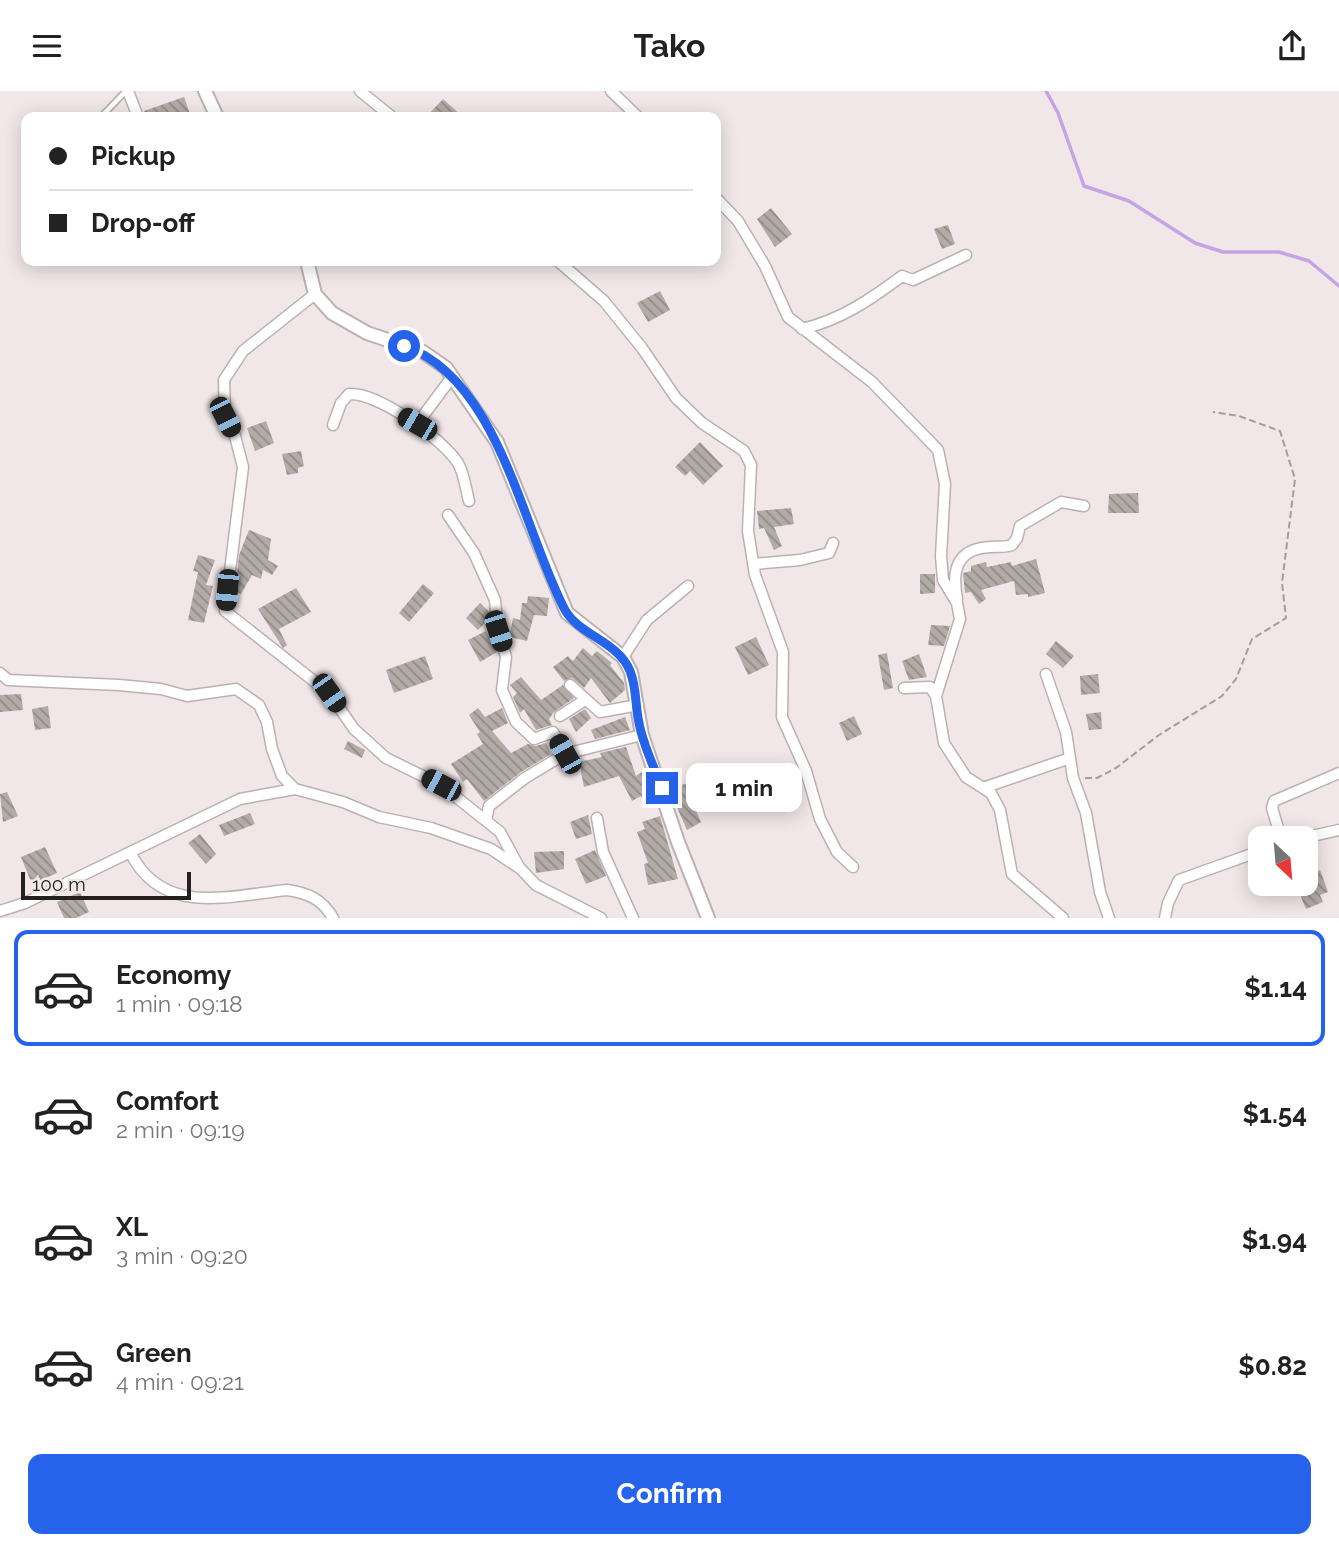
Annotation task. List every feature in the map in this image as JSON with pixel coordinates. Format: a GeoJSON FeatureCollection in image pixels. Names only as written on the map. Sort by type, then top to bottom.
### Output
{"type":"FeatureCollection","features":[{"type":"Feature","properties":{"kind":"street"},"geometry":{"type":"LineString","coordinates":[[127,91],[136,112]]}},
{"type":"Feature","properties":{"kind":"street"},"geometry":{"type":"LineString","coordinates":[[205,91],[215,112]]}},
{"type":"Feature","properties":{"kind":"street"},"geometry":{"type":"LineString","coordinates":[[360,91],[386,112]]}},
{"type":"Feature","properties":{"kind":"street"},"geometry":{"type":"LineString","coordinates":[[611,91],[633,112]]}},
{"type":"Feature","properties":{"kind":"street"},"geometry":{"type":"LineString","coordinates":[[721,203],[738,221],[765,266],[788,317],[872,382],[938,450],[945,484],[941,557],[943,580],[957,603]]}},
{"type":"Feature","properties":{"kind":"street"},"geometry":{"type":"LineString","coordinates":[[802,329],[862,306],[902,276],[913,280],[966,255]]}},
{"type":"Feature","properties":{"kind":"street"},"geometry":{"type":"LineString","coordinates":[[308,266],[315,294],[332,313],[367,333],[423,352],[452,377],[496,442],[567,613],[623,657],[631,672],[642,735],[678,842],[709,918]]}},
{"type":"Feature","properties":{"kind":"street"},"geometry":{"type":"LineString","coordinates":[[564,266],[604,301],[642,348],[676,398],[702,423],[744,451],[751,465],[748,531],[754,564],[783,652],[782,717],[806,771],[820,819],[837,852],[853,867]]}},
{"type":"Feature","properties":{"kind":"street"},"geometry":{"type":"LineString","coordinates":[[315,294],[243,351],[224,380],[225,417],[235,436],[243,467],[225,611],[329,693],[354,729],[386,758],[441,785],[500,832],[519,867]]}},
{"type":"Feature","properties":{"kind":"street"},"geometry":{"type":"LineString","coordinates":[[417,424],[452,377]]}},
{"type":"Feature","properties":{"kind":"street"},"geometry":{"type":"LineString","coordinates":[[332,425],[341,404],[349,394],[363,394],[417,424],[459,464],[468,501]]}},
{"type":"Feature","properties":{"kind":"street"},"geometry":{"type":"LineString","coordinates":[[936,696],[959,632],[953,574],[957,564],[979,549],[1012,545],[1020,526],[1061,502],[1084,506]]}},
{"type":"Feature","properties":{"kind":"street"},"geometry":{"type":"LineString","coordinates":[[448,515],[474,553],[495,600],[498,631],[506,657],[502,690],[516,722],[534,739],[553,732],[565,754]]}},
{"type":"Feature","properties":{"kind":"street"},"geometry":{"type":"LineString","coordinates":[[754,564],[818,556],[829,553],[833,543]]}},
{"type":"Feature","properties":{"kind":"street"},"geometry":{"type":"LineString","coordinates":[[623,657],[647,620],[688,586]]}},
{"type":"Feature","properties":{"kind":"street"},"geometry":{"type":"LineString","coordinates":[[0,673],[8,680],[118,685],[187,696],[236,689],[259,705],[267,722],[272,749],[282,776],[295,789]]}},
{"type":"Feature","properties":{"kind":"street"},"geometry":{"type":"LineString","coordinates":[[1046,674],[1066,732],[1073,778],[1086,813],[1100,892],[1109,918]]}},
{"type":"Feature","properties":{"kind":"street"},"geometry":{"type":"LineString","coordinates":[[570,685],[600,712],[638,705]]}},
{"type":"Feature","properties":{"kind":"street"},"geometry":{"type":"LineString","coordinates":[[904,688],[930,687],[936,696],[944,743],[966,777],[991,793],[1000,810],[1012,874],[1063,918]]}},
{"type":"Feature","properties":{"kind":"street"},"geometry":{"type":"LineString","coordinates":[[560,716],[585,700]]}},
{"type":"Feature","properties":{"kind":"street"},"geometry":{"type":"LineString","coordinates":[[486,821],[489,807],[525,778],[565,754],[642,735]]}},
{"type":"Feature","properties":{"kind":"street"},"geometry":{"type":"LineString","coordinates":[[983,788],[1070,758]]}},
{"type":"Feature","properties":{"kind":"street"},"geometry":{"type":"LineString","coordinates":[[1277,826],[1272,808],[1274,801],[1339,773]]}},
{"type":"Feature","properties":{"kind":"street"},"geometry":{"type":"LineString","coordinates":[[0,911],[26,903],[240,799],[295,789],[342,802],[379,817],[430,828],[491,849],[519,867],[536,885],[601,918]]}},
{"type":"Feature","properties":{"kind":"street"},"geometry":{"type":"LineString","coordinates":[[597,818],[603,852],[633,918]]}},
{"type":"Feature","properties":{"kind":"street"},"geometry":{"type":"LineString","coordinates":[[1318,835],[1339,830]]}},
{"type":"Feature","properties":{"kind":"street"},"geometry":{"type":"LineString","coordinates":[[130,852],[138,868],[157,885],[186,898],[286,890],[317,898],[333,918]]}},
{"type":"Feature","properties":{"kind":"street"},"geometry":{"type":"LineString","coordinates":[[1165,918],[1168,903],[1179,880],[1248,855]]}},
{"type":"Feature","properties":{"kind":"lane"},"geometry":{"type":"LineString","coordinates":[[106,112],[127,91]]}},
{"type":"Feature","properties":{"kind":"path"},"geometry":{"type":"LineString","coordinates":[[1073,778],[1097,778],[1116,768],[1159,735],[1222,696],[1236,679],[1252,639],[1286,618],[1282,583],[1295,479],[1280,431],[1239,416],[1213,412]]}},
{"type":"Feature","properties":{"kind":"building"},"geometry":{"type":"Polygon","coordinates":[[[184,97],[189,112],[144,112],[184,97]]]}},
{"type":"Feature","properties":{"kind":"building"},"geometry":{"type":"Polygon","coordinates":[[[443,99],[457,112],[431,112],[443,99]]]}},
{"type":"Feature","properties":{"kind":"building"},"geometry":{"type":"Polygon","coordinates":[[[771,208],[792,234],[775,247],[757,219],[771,208]]]}},
{"type":"Feature","properties":{"kind":"building"},"geometry":{"type":"Polygon","coordinates":[[[948,225],[955,244],[942,249],[934,229],[948,225]]]}},
{"type":"Feature","properties":{"kind":"building"},"geometry":{"type":"Polygon","coordinates":[[[660,291],[670,310],[648,322],[637,303],[660,291]]]}},
{"type":"Feature","properties":{"kind":"building"},"geometry":{"type":"Polygon","coordinates":[[[266,421],[274,443],[255,451],[247,428],[266,421]]]}},
{"type":"Feature","properties":{"kind":"building"},"geometry":{"type":"Polygon","coordinates":[[[700,442],[723,466],[703,485],[690,471],[685,476],[675,467],[700,442]]]}},
{"type":"Feature","properties":{"kind":"building"},"geometry":{"type":"Polygon","coordinates":[[[301,451],[304,466],[298,468],[298,473],[287,475],[282,454],[301,451]]]}},
{"type":"Feature","properties":{"kind":"building"},"geometry":{"type":"Polygon","coordinates":[[[1138,493],[1139,513],[1108,513],[1109,494],[1138,493]]]}},
{"type":"Feature","properties":{"kind":"building"},"geometry":{"type":"Polygon","coordinates":[[[791,508],[794,524],[774,527],[782,546],[774,550],[764,528],[759,529],[757,511],[791,508]]]}},
{"type":"Feature","properties":{"kind":"building"},"geometry":{"type":"Polygon","coordinates":[[[249,530],[271,539],[268,560],[278,566],[272,575],[263,570],[261,579],[252,575],[241,594],[235,591],[240,575],[237,574],[239,555],[249,530]]]}},
{"type":"Feature","properties":{"kind":"building"},"geometry":{"type":"Polygon","coordinates":[[[198,555],[215,560],[206,585],[213,586],[204,623],[188,620],[198,572],[193,571],[198,555]]]}},
{"type":"Feature","properties":{"kind":"building"},"geometry":{"type":"Polygon","coordinates":[[[1036,559],[1045,593],[1028,597],[1028,594],[1016,595],[1014,581],[981,590],[986,599],[979,604],[971,592],[965,593],[963,573],[971,571],[971,566],[986,562],[987,567],[1011,562],[1012,566],[1036,559]]]}},
{"type":"Feature","properties":{"kind":"building"},"geometry":{"type":"Polygon","coordinates":[[[920,574],[935,574],[935,593],[920,594],[920,574]]]}},
{"type":"Feature","properties":{"kind":"building"},"geometry":{"type":"Polygon","coordinates":[[[423,584],[434,593],[409,622],[399,613],[423,584]]]}},
{"type":"Feature","properties":{"kind":"building"},"geometry":{"type":"Polygon","coordinates":[[[296,588],[311,612],[279,629],[287,645],[283,648],[258,609],[296,588]]]}},
{"type":"Feature","properties":{"kind":"building"},"geometry":{"type":"Polygon","coordinates":[[[528,596],[549,598],[547,616],[534,615],[527,641],[510,637],[510,633],[513,618],[520,620],[522,603],[527,603],[528,596]]]}},
{"type":"Feature","properties":{"kind":"building"},"geometry":{"type":"Polygon","coordinates":[[[480,603],[489,612],[489,619],[478,630],[466,618],[480,603]]]}},
{"type":"Feature","properties":{"kind":"building"},"geometry":{"type":"Polygon","coordinates":[[[931,625],[950,626],[944,646],[928,645],[931,625]]]}},
{"type":"Feature","properties":{"kind":"building"},"geometry":{"type":"Polygon","coordinates":[[[486,631],[497,652],[480,662],[468,640],[486,631]]]}},
{"type":"Feature","properties":{"kind":"building"},"geometry":{"type":"Polygon","coordinates":[[[756,637],[769,665],[748,675],[735,647],[756,637]]]}},
{"type":"Feature","properties":{"kind":"building"},"geometry":{"type":"Polygon","coordinates":[[[1056,641],[1074,656],[1063,668],[1046,654],[1056,641]]]}},
{"type":"Feature","properties":{"kind":"building"},"geometry":{"type":"Polygon","coordinates":[[[583,648],[592,656],[597,651],[612,663],[610,665],[624,683],[625,690],[610,703],[591,678],[584,688],[572,678],[564,681],[553,667],[568,656],[573,661],[583,648]]]}},
{"type":"Feature","properties":{"kind":"building"},"geometry":{"type":"Polygon","coordinates":[[[887,653],[893,688],[884,690],[878,655],[887,653]]]}},
{"type":"Feature","properties":{"kind":"building"},"geometry":{"type":"Polygon","coordinates":[[[919,654],[927,677],[909,680],[902,661],[919,654]]]}},
{"type":"Feature","properties":{"kind":"building"},"geometry":{"type":"Polygon","coordinates":[[[425,656],[433,679],[394,693],[386,670],[425,656]]]}},
{"type":"Feature","properties":{"kind":"building"},"geometry":{"type":"Polygon","coordinates":[[[1098,674],[1100,693],[1081,695],[1080,676],[1098,674]]]}},
{"type":"Feature","properties":{"kind":"building"},"geometry":{"type":"Polygon","coordinates":[[[521,677],[541,700],[563,685],[574,698],[554,712],[549,719],[552,725],[536,730],[524,709],[520,713],[513,697],[517,693],[510,685],[521,677]]]}},
{"type":"Feature","properties":{"kind":"building"},"geometry":{"type":"Polygon","coordinates":[[[21,694],[23,710],[0,712],[0,695],[21,694]]]}},
{"type":"Feature","properties":{"kind":"building"},"geometry":{"type":"Polygon","coordinates":[[[48,706],[51,728],[35,730],[32,709],[48,706]]]}},
{"type":"Feature","properties":{"kind":"building"},"geometry":{"type":"Polygon","coordinates":[[[478,708],[485,717],[502,708],[508,723],[492,731],[511,753],[528,744],[536,746],[546,743],[551,754],[521,772],[484,801],[467,779],[463,782],[451,764],[483,744],[477,734],[480,732],[469,715],[478,708]]]}},
{"type":"Feature","properties":{"kind":"building"},"geometry":{"type":"Polygon","coordinates":[[[585,709],[591,718],[576,732],[569,719],[585,709]]]}},
{"type":"Feature","properties":{"kind":"building"},"geometry":{"type":"Polygon","coordinates":[[[1101,712],[1102,729],[1089,730],[1086,714],[1101,712]]]}},
{"type":"Feature","properties":{"kind":"building"},"geometry":{"type":"Polygon","coordinates":[[[854,716],[862,734],[847,741],[839,723],[854,716]]]}},
{"type":"Feature","properties":{"kind":"building"},"geometry":{"type":"Polygon","coordinates":[[[625,717],[630,730],[595,739],[591,730],[625,717]]]}},
{"type":"Feature","properties":{"kind":"building"},"geometry":{"type":"Polygon","coordinates":[[[348,741],[365,750],[362,758],[344,749],[348,741]]]}},
{"type":"Feature","properties":{"kind":"building"},"geometry":{"type":"Polygon","coordinates":[[[626,747],[636,776],[643,771],[648,779],[652,797],[643,801],[641,796],[632,801],[619,776],[584,787],[579,762],[602,757],[600,753],[626,747]]]}},
{"type":"Feature","properties":{"kind":"building"},"geometry":{"type":"Polygon","coordinates":[[[688,783],[688,793],[701,822],[687,830],[675,803],[680,800],[676,787],[688,783]]]}},
{"type":"Feature","properties":{"kind":"building"},"geometry":{"type":"Polygon","coordinates":[[[7,792],[18,816],[3,822],[0,794],[7,792]]]}},
{"type":"Feature","properties":{"kind":"building"},"geometry":{"type":"Polygon","coordinates":[[[250,813],[255,824],[224,836],[219,825],[250,813]]]}},
{"type":"Feature","properties":{"kind":"building"},"geometry":{"type":"Polygon","coordinates":[[[588,815],[592,834],[576,839],[570,822],[588,815]]]}},
{"type":"Feature","properties":{"kind":"building"},"geometry":{"type":"Polygon","coordinates":[[[660,816],[678,879],[648,885],[644,864],[648,863],[637,832],[645,829],[642,822],[660,816]]]}},
{"type":"Feature","properties":{"kind":"building"},"geometry":{"type":"Polygon","coordinates":[[[200,834],[216,854],[206,864],[188,843],[200,834]]]}},
{"type":"Feature","properties":{"kind":"building"},"geometry":{"type":"Polygon","coordinates":[[[45,847],[57,873],[32,884],[21,857],[45,847]]]}},
{"type":"Feature","properties":{"kind":"building"},"geometry":{"type":"Polygon","coordinates":[[[595,850],[606,876],[586,884],[575,859],[595,850]]]}},
{"type":"Feature","properties":{"kind":"building"},"geometry":{"type":"Polygon","coordinates":[[[564,851],[564,869],[536,873],[534,852],[564,851]]]}},
{"type":"Feature","properties":{"kind":"building"},"geometry":{"type":"Polygon","coordinates":[[[1320,870],[1328,892],[1320,895],[1323,902],[1306,909],[1301,896],[1318,896],[1320,870]]]}},
{"type":"Feature","properties":{"kind":"building"},"geometry":{"type":"Polygon","coordinates":[[[80,892],[89,912],[76,918],[64,918],[57,902],[80,892]]]}},
{"type":"Feature","properties":{"kind":"waterway"},"geometry":{"type":"LineString","coordinates":[[1046,91],[1058,113],[1084,186],[1129,201],[1195,243],[1223,252],[1279,252],[1309,261],[1339,286]]}},
{"type":"Feature","properties":{"kind":"route"},"geometry":{"type":"LineString","coordinates":[[404,346],[423,352],[446,368],[468,397],[496,442],[567,613],[623,657],[631,672],[638,722],[662,788]]}}]}
